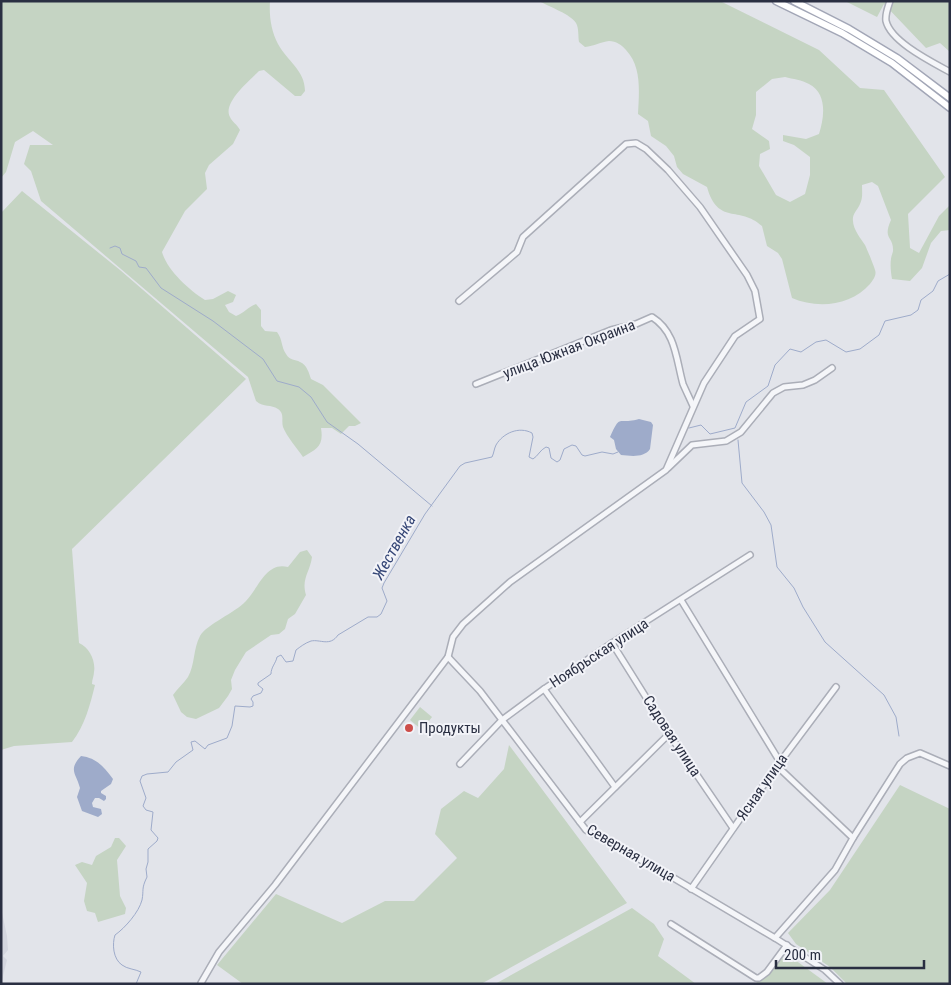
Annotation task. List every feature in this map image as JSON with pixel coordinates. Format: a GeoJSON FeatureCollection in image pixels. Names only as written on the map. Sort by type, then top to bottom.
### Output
{"type":"FeatureCollection","features":[{"type":"Feature","properties":{"kind":"main road"},"geometry":{"type":"LineString","coordinates":[[776,1],[842,34],[892,63],[950,108]]}},
{"type":"Feature","properties":{"kind":"main road"},"geometry":{"type":"LineString","coordinates":[[794,1],[850,30],[896,58],[950,98]]}},
{"type":"Feature","properties":{"kind":"street"},"geometry":{"type":"LineString","coordinates":[[890,1],[886,12],[886,20],[894,34],[910,48],[950,72]]}},
{"type":"Feature","properties":{"kind":"street"},"geometry":{"type":"LineString","coordinates":[[459,302],[517,252],[523,237],[626,144],[636,143],[646,149],[668,170],[700,207],[747,275],[758,302],[760,319],[735,336],[704,383],[666,470]]}},
{"type":"Feature","properties":{"kind":"street","name":"улица Южная Окраина"},"geometry":{"type":"LineString","coordinates":[[476,384],[611,330],[636,324],[652,317],[660,322],[671,337],[684,386],[693,406]]}},
{"type":"Feature","properties":{"kind":"street"},"geometry":{"type":"LineString","coordinates":[[201,983],[219,952],[275,885],[448,657],[453,638],[463,624],[510,582],[666,470],[692,445],[726,442],[741,432],[773,393],[784,387],[802,385],[815,380],[832,368]]}},
{"type":"Feature","properties":{"kind":"street","name":"Ноябрьская улица"},"geometry":{"type":"LineString","coordinates":[[460,764],[502,720],[544,689],[750,555]]}},
{"type":"Feature","properties":{"kind":"street"},"geometry":{"type":"LineString","coordinates":[[681,600],[778,764],[853,838]]}},
{"type":"Feature","properties":{"kind":"street","name":"Садовая улица"},"geometry":{"type":"LineString","coordinates":[[612,643],[669,734],[733,828]]}},
{"type":"Feature","properties":{"kind":"street","name":"Северная улица"},"geometry":{"type":"LineString","coordinates":[[448,657],[480,691],[586,830],[787,945]]}},
{"type":"Feature","properties":{"kind":"street","name":"Ясная улица"},"geometry":{"type":"LineString","coordinates":[[691,889],[778,764],[836,687]]}},
{"type":"Feature","properties":{"kind":"street"},"geometry":{"type":"LineString","coordinates":[[544,689],[615,787]]}},
{"type":"Feature","properties":{"kind":"street"},"geometry":{"type":"LineString","coordinates":[[580,822],[669,734]]}},
{"type":"Feature","properties":{"kind":"street"},"geometry":{"type":"LineString","coordinates":[[775,938],[835,870],[900,764],[920,753],[950,766]]}},
{"type":"Feature","properties":{"kind":"street"},"geometry":{"type":"LineString","coordinates":[[671,924],[756,978],[760,978],[767,972],[787,945],[826,970],[840,984]]}},
{"type":"Feature","properties":{"kind":"shaded area"},"geometry":{"type":"Polygon","coordinates":[[[1,908],[8,950],[3,956],[7,960],[1,984],[1,908]]]}},
{"type":"Feature","properties":{"kind":"green space"},"geometry":{"type":"Polygon","coordinates":[[[1,1],[270,1],[271,23],[274,34],[282,50],[299,71],[305,91],[301,96],[295,96],[264,70],[259,71],[238,92],[230,105],[229,111],[231,119],[240,130],[233,144],[209,165],[205,173],[207,189],[185,211],[162,252],[169,266],[179,279],[205,300],[213,299],[228,291],[236,295],[233,302],[225,305],[229,312],[236,316],[256,304],[261,310],[261,326],[265,331],[277,332],[284,351],[288,356],[302,363],[311,379],[323,385],[361,423],[349,426],[341,434],[332,428],[321,428],[320,443],[312,452],[303,457],[283,427],[280,411],[256,401],[248,377],[41,201],[31,171],[24,164],[30,145],[53,145],[33,131],[15,142],[6,172],[1,178],[1,1]]]}},
{"type":"Feature","properties":{"kind":"green space"},"geometry":{"type":"Polygon","coordinates":[[[539,1],[720,1],[819,50],[860,88],[884,90],[945,177],[908,214],[910,248],[919,253],[939,216],[950,205],[950,230],[941,231],[931,243],[922,268],[910,281],[892,279],[891,258],[893,246],[888,235],[891,220],[878,186],[872,182],[862,185],[862,199],[853,216],[853,224],[865,245],[875,276],[862,291],[844,301],[812,304],[792,298],[782,259],[778,253],[767,246],[762,226],[753,220],[723,211],[717,207],[707,187],[683,174],[677,167],[674,156],[666,146],[651,136],[648,121],[638,114],[639,89],[635,64],[623,46],[612,41],[585,47],[579,42],[578,27],[574,20],[539,1]],[[785,77],[772,79],[756,92],[756,115],[752,129],[769,141],[770,149],[760,154],[759,166],[776,195],[790,202],[805,194],[810,175],[810,157],[794,145],[783,141],[783,135],[806,139],[819,134],[823,107],[822,100],[815,88],[809,84],[785,77]]]}},
{"type":"Feature","properties":{"kind":"green space"},"geometry":{"type":"Polygon","coordinates":[[[845,1],[950,1],[950,52],[940,43],[926,48],[884,4],[877,17],[845,1]]]}},
{"type":"Feature","properties":{"kind":"green space"},"geometry":{"type":"Polygon","coordinates":[[[22,191],[120,270],[246,379],[72,549],[79,643],[89,651],[93,659],[94,673],[92,684],[95,685],[86,715],[77,735],[72,742],[14,746],[1,750],[1,213],[22,191]]]}},
{"type":"Feature","properties":{"kind":"green space"},"geometry":{"type":"Polygon","coordinates":[[[307,550],[312,557],[305,580],[306,595],[295,614],[288,619],[285,629],[279,634],[271,635],[246,652],[231,680],[232,689],[219,708],[196,719],[187,717],[181,712],[173,695],[190,672],[200,636],[209,627],[246,601],[268,572],[280,566],[288,567],[300,552],[307,550]]]}},
{"type":"Feature","properties":{"kind":"green space"},"geometry":{"type":"Polygon","coordinates":[[[420,707],[432,717],[422,730],[410,720],[420,707]]]}},
{"type":"Feature","properties":{"kind":"green space"},"geometry":{"type":"Polygon","coordinates":[[[509,745],[627,903],[481,984],[243,984],[217,965],[276,894],[342,923],[385,901],[414,901],[457,858],[435,834],[441,809],[464,791],[478,798],[504,769],[509,745]]]}},
{"type":"Feature","properties":{"kind":"green space"},"geometry":{"type":"Polygon","coordinates":[[[900,785],[950,809],[950,984],[847,984],[830,967],[796,944],[788,933],[830,890],[900,785]]]}},
{"type":"Feature","properties":{"kind":"green space"},"geometry":{"type":"Polygon","coordinates":[[[115,838],[119,838],[126,846],[117,860],[120,896],[126,908],[125,914],[98,922],[95,913],[87,911],[84,901],[87,883],[75,865],[82,862],[92,865],[96,856],[111,847],[115,838]]]}},
{"type":"Feature","properties":{"kind":"green space"},"geometry":{"type":"Polygon","coordinates":[[[632,908],[654,924],[664,939],[658,956],[696,984],[495,984],[632,908]]]}},
{"type":"Feature","properties":{"kind":"green space"},"geometry":{"type":"Polygon","coordinates":[[[787,954],[828,984],[755,984],[787,954]]]}},
{"type":"Feature","properties":{"kind":"water"},"geometry":{"type":"Polygon","coordinates":[[[639,419],[651,422],[653,425],[650,449],[641,455],[621,455],[616,449],[614,440],[610,437],[616,425],[620,421],[639,419]]]}},
{"type":"Feature","properties":{"kind":"water"},"geometry":{"type":"Polygon","coordinates":[[[81,756],[100,764],[113,779],[111,784],[101,791],[106,796],[106,799],[104,801],[95,798],[92,803],[93,807],[101,809],[102,814],[98,817],[82,811],[77,797],[80,788],[74,768],[81,756]]]}},
{"type":"Feature","properties":{"kind":"waterway"},"geometry":{"type":"LineString","coordinates":[[110,248],[115,246],[120,248],[122,254],[136,261],[139,267],[146,268],[161,288],[213,321],[263,359],[277,381],[299,387],[311,397],[327,422],[358,444],[432,506]]}},
{"type":"Feature","properties":{"kind":"waterway","name":"Жественка"},"geometry":{"type":"LineString","coordinates":[[689,428],[701,425],[710,434],[735,428],[746,402],[768,386],[775,365],[790,349],[801,352],[816,342],[826,340],[846,352],[860,349],[879,335],[885,321],[911,315],[918,310],[921,300],[933,291],[938,281],[950,274]]}},
{"type":"Feature","properties":{"kind":"waterway","name":"Жественка"},"geometry":{"type":"LineString","coordinates":[[136,984],[141,972],[126,967],[119,962],[115,955],[114,943],[115,935],[138,910],[147,877],[148,849],[158,838],[151,830],[153,812],[146,810],[143,806],[146,798],[140,781],[142,776],[168,772],[176,762],[193,750],[191,742],[195,741],[205,749],[208,745],[227,738],[232,726],[235,706],[253,706],[251,699],[253,696],[261,693],[263,689],[258,683],[271,674],[277,657],[281,655],[286,662],[293,661],[296,650],[307,643],[311,641],[332,641],[338,635],[368,617],[377,617],[381,614],[387,601],[382,588],[384,583],[425,514],[460,466],[465,463],[492,457],[495,446],[507,434],[522,430],[532,433],[529,457],[533,459],[546,447],[549,448],[551,458],[557,462],[560,460],[564,449],[572,445],[576,446],[582,455],[585,456],[602,452],[613,454],[618,452]]}},
{"type":"Feature","properties":{"kind":"waterway"},"geometry":{"type":"LineString","coordinates":[[738,440],[742,483],[764,512],[771,525],[777,567],[794,588],[803,607],[825,642],[884,695],[896,717],[899,736]]}},
{"type":"Feature","properties":{"kind":"place","name":"Продукты"},"geometry":{"type":"Point","coordinates":[409,728]}}]}
